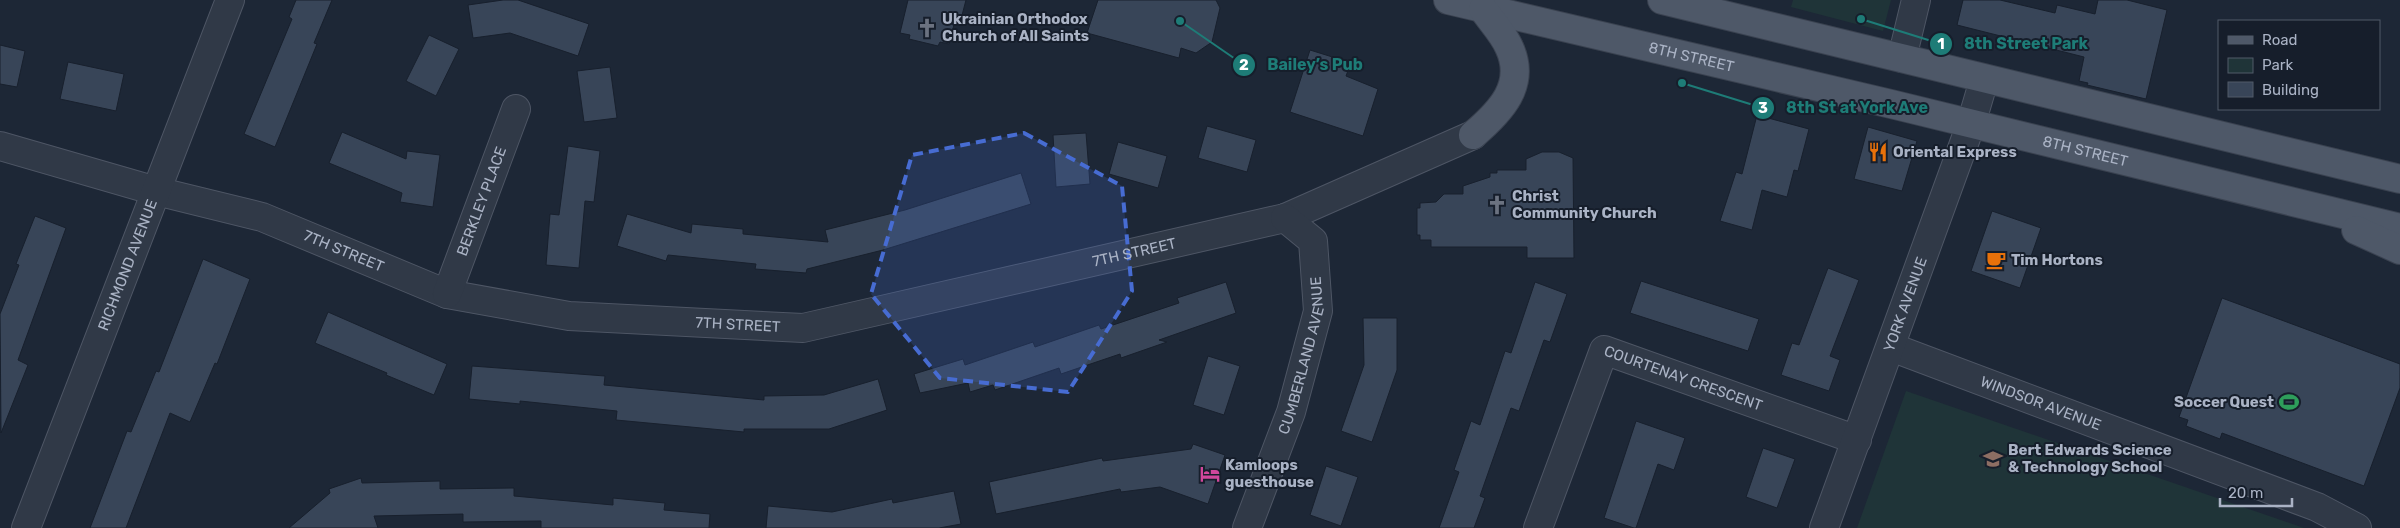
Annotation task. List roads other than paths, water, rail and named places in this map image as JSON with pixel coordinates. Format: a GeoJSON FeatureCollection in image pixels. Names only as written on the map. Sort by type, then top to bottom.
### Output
{"type":"FeatureCollection","features":[{"type":"Feature","properties":{"kind":"main road","name":"8TH STREET"},"geometry":{"type":"LineString","coordinates":[[1448,0],[2400,228]]}},
{"type":"Feature","properties":{"kind":"main road"},"geometry":{"type":"LineString","coordinates":[[1662,0],[1902,58],[1984,80],[2400,179]]}},
{"type":"Feature","properties":{"kind":"main road"},"geometry":{"type":"LineString","coordinates":[[1473,135],[1498,113],[1513,87],[1516,67],[1509,46],[1483,9]]}},
{"type":"Feature","properties":{"kind":"main road"},"geometry":{"type":"LineString","coordinates":[[2308,207],[2400,250]]}},
{"type":"Feature","properties":{"kind":"street","name":"RICHMOND AVENUE"},"geometry":{"type":"LineString","coordinates":[[26,528],[230,0]]}},
{"type":"Feature","properties":{"kind":"street"},"geometry":{"type":"LineString","coordinates":[[1902,58],[1916,0]]}},
{"type":"Feature","properties":{"kind":"street","name":"YORK AVENUE"},"geometry":{"type":"LineString","coordinates":[[1824,528],[1971,124],[1984,80]]}},
{"type":"Feature","properties":{"kind":"street","name":"BERKLEY PLACE"},"geometry":{"type":"LineString","coordinates":[[447,294],[516,109]]}},
{"type":"Feature","properties":{"kind":"street","name":"7TH STREET"},"geometry":{"type":"LineString","coordinates":[[0,146],[156,191],[262,217],[447,294],[569,316],[803,328],[1285,218],[1473,135]]}},
{"type":"Feature","properties":{"kind":"street","name":"CUMBERLAND AVENUE"},"geometry":{"type":"LineString","coordinates":[[1247,528],[1291,412],[1318,312],[1313,242],[1285,218]]}},
{"type":"Feature","properties":{"kind":"street","name":"WINDSOR AVENUE"},"geometry":{"type":"LineString","coordinates":[[1891,346],[2317,507],[2357,528]]}},
{"type":"Feature","properties":{"kind":"street","name":"COURTENAY CRESCENT"},"geometry":{"type":"LineString","coordinates":[[1538,528],[1604,350],[1857,440]]}},
{"type":"Feature","properties":{"kind":"place","name":"8th Street Park"},"geometry":{"type":"Point","coordinates":[1861,19]}},
{"type":"Feature","properties":{"kind":"place","name":"Bailey’s Pub"},"geometry":{"type":"Point","coordinates":[1180,21]}},
{"type":"Feature","properties":{"kind":"place","name":"Ukrainian Orthodox Church of All Saints"},"geometry":{"type":"Point","coordinates":[927,28]}},
{"type":"Feature","properties":{"kind":"place","name":"8th St at York Ave"},"geometry":{"type":"Point","coordinates":[1682,83]}},
{"type":"Feature","properties":{"kind":"place","name":"Oriental Express"},"geometry":{"type":"Point","coordinates":[1878,152]}},
{"type":"Feature","properties":{"kind":"place","name":"Christ Community Church"},"geometry":{"type":"Point","coordinates":[1497,205]}},
{"type":"Feature","properties":{"kind":"place","name":"Tim Hortons"},"geometry":{"type":"Point","coordinates":[1996,260]}},
{"type":"Feature","properties":{"kind":"place","name":"Soccer Quest"},"geometry":{"type":"Point","coordinates":[2289,402]}},
{"type":"Feature","properties":{"kind":"place","name":"Bert Edwards Science & Technology School"},"geometry":{"type":"Point","coordinates":[1993,459]}},
{"type":"Feature","properties":{"kind":"place","name":"Kamloops guesthouse"},"geometry":{"type":"Point","coordinates":[1210,474]}}]}
